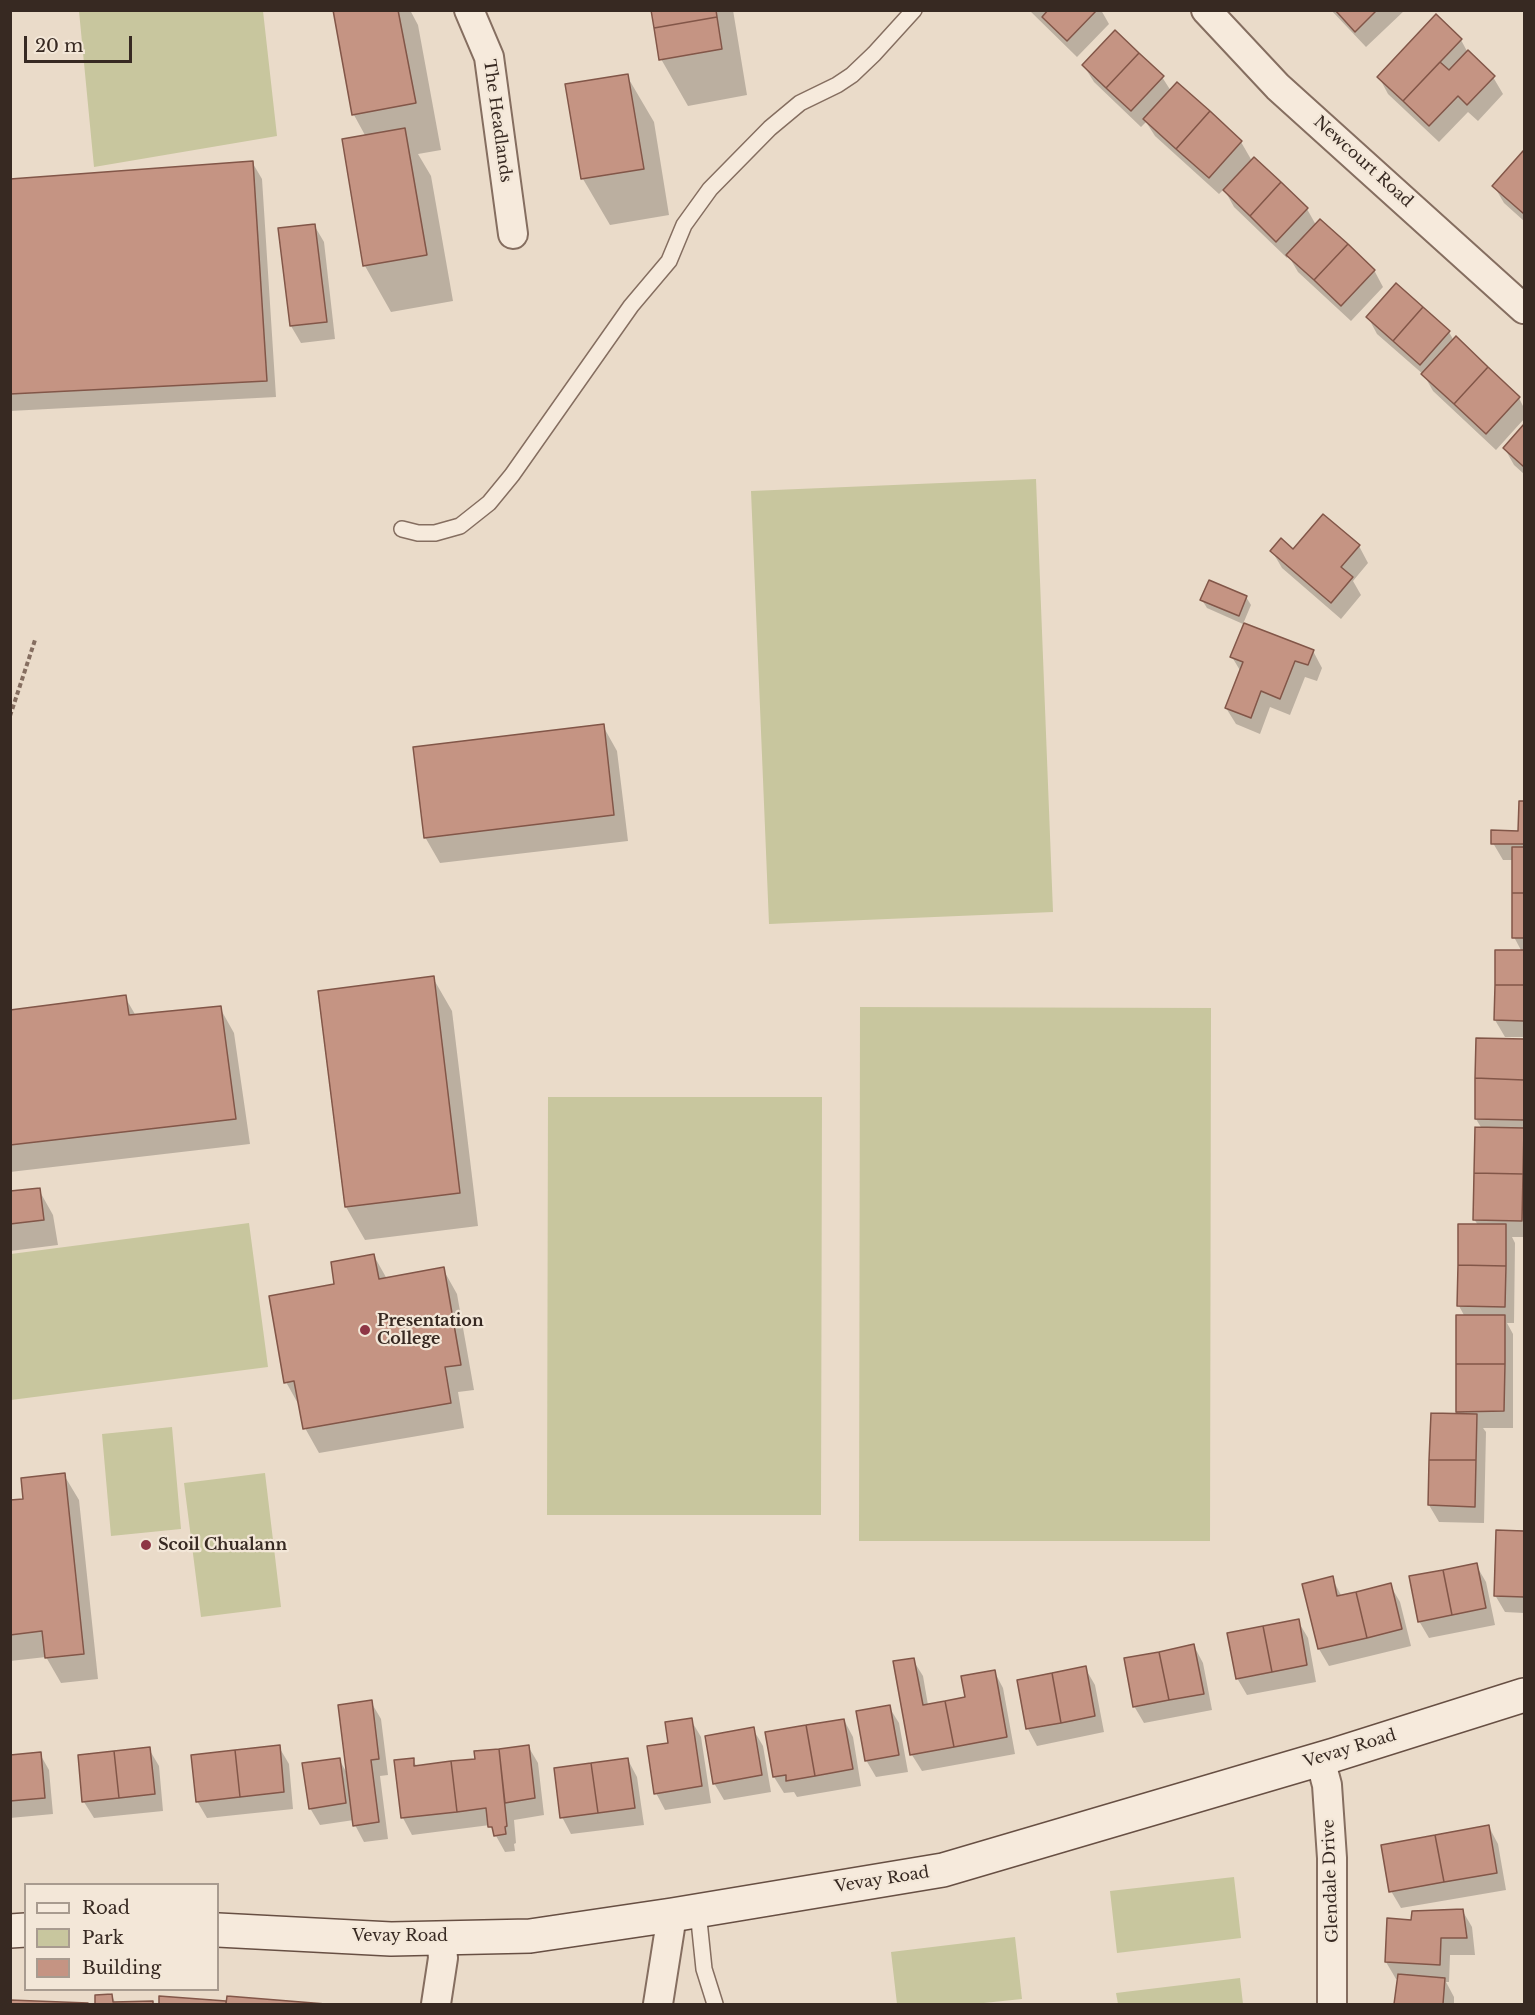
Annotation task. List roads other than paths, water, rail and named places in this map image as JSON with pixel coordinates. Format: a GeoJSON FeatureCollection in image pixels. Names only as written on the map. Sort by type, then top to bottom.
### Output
{"type":"FeatureCollection","features":[{"type":"Feature","properties":{"kind":"main road","name":"Vevay Road"},"geometry":{"type":"LineString","coordinates":[[219,1930],[391,1939],[530,1936],[943,1870],[1320,1759],[1524,1695]]}},
{"type":"Feature","properties":{"kind":"street","name":"The Headlands"},"geometry":{"type":"LineString","coordinates":[[469,10],[489,57],[513,234]]}},
{"type":"Feature","properties":{"kind":"street","name":"Newcourt Road"},"geometry":{"type":"LineString","coordinates":[[1206,10],[1278,87],[1524,309]]}},
{"type":"Feature","properties":{"kind":"street","name":"Glendale Drive"},"geometry":{"type":"LineString","coordinates":[[1320,1759],[1327,1785],[1332,1858],[1332,2004]]}},
{"type":"Feature","properties":{"kind":"street"},"geometry":{"type":"LineString","coordinates":[[658,2004],[685,1913]]}},
{"type":"Feature","properties":{"kind":"street"},"geometry":{"type":"LineString","coordinates":[[436,2004],[443,1958],[441,1937]]}},
{"type":"Feature","properties":{"kind":"lane"},"geometry":{"type":"LineString","coordinates":[[402,529],[418,533],[435,533],[460,526],[489,502],[512,475],[631,306],[669,261],[684,225],[710,189],[770,128],[800,102],[837,85],[852,75],[914,10]]}},
{"type":"Feature","properties":{"kind":"lane"},"geometry":{"type":"LineString","coordinates":[[685,1913],[714,2004]]}},
{"type":"Feature","properties":{"kind":"place","name":"Presentation College"},"geometry":{"type":"Point","coordinates":[365,1330]}},
{"type":"Feature","properties":{"kind":"place","name":"Scoil Chualann"},"geometry":{"type":"Point","coordinates":[146,1545]}}]}
